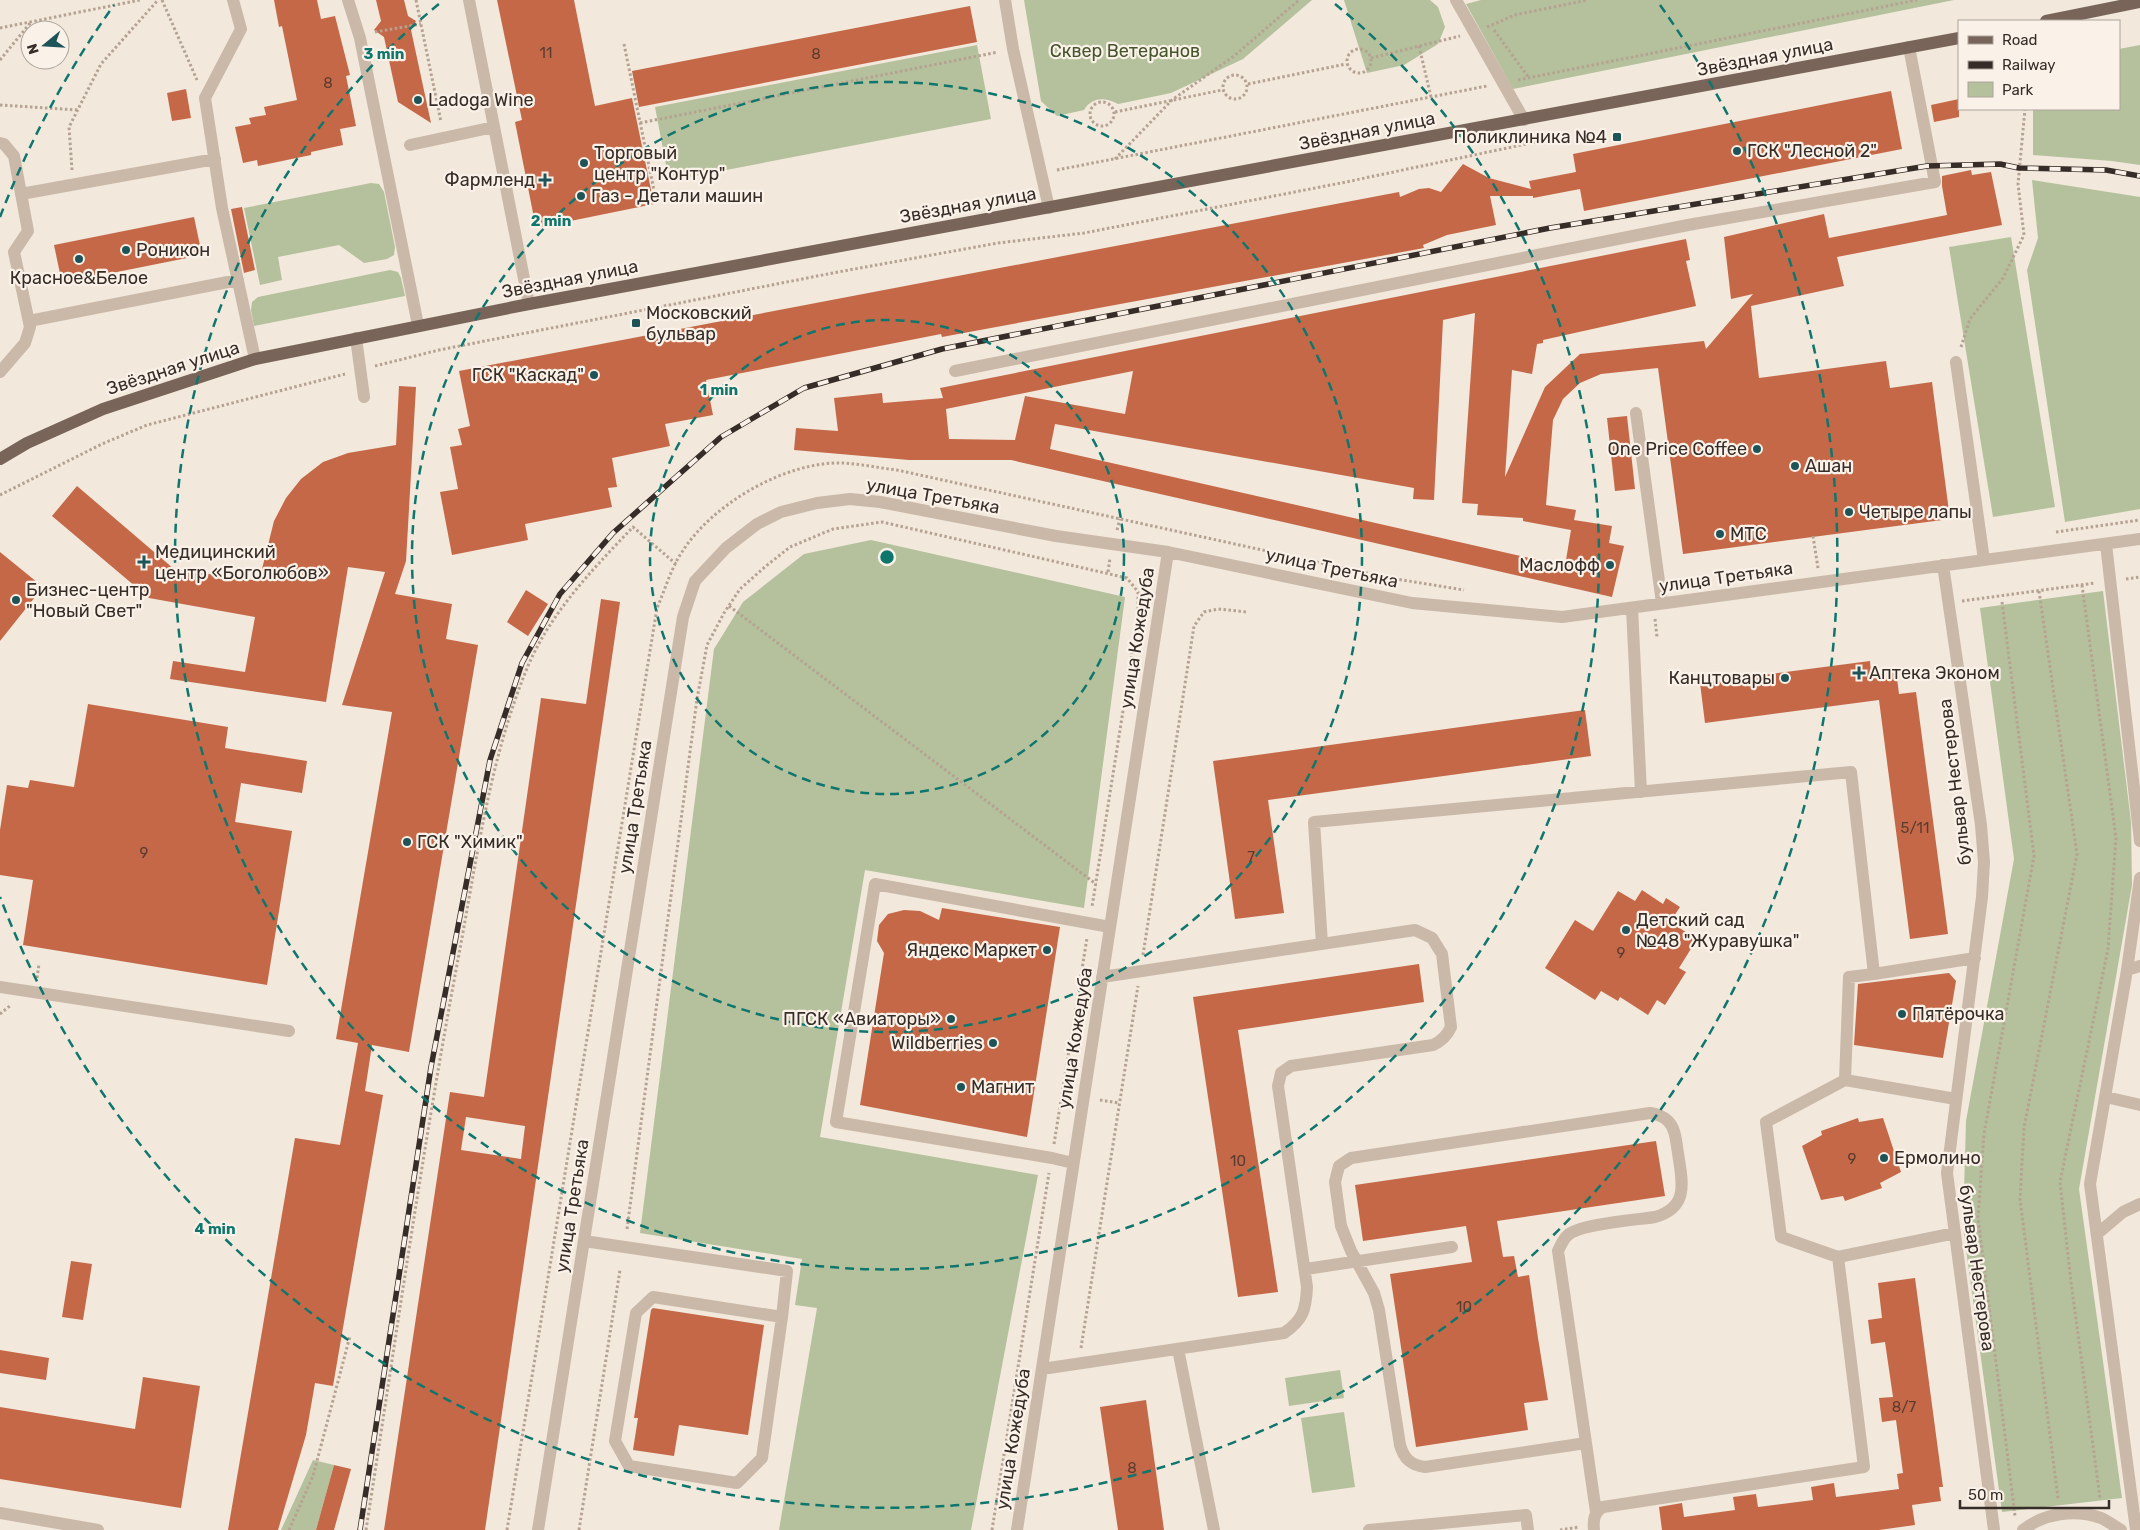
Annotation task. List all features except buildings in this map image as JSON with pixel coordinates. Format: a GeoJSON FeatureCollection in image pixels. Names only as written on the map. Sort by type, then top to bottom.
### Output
{"type":"FeatureCollection","features":[{"type":"Feature","properties":{"kind":"main road"},"geometry":{"type":"LineString","coordinates":[[2051,20],[2140,2]]}},
{"type":"Feature","properties":{"kind":"main road","name":"Звёздная улица"},"geometry":{"type":"LineString","coordinates":[[0,459],[28,443],[103,409],[255,359],[529,304],[1958,38]]}},
{"type":"Feature","properties":{"kind":"street"},"geometry":{"type":"LineString","coordinates":[[233,0],[241,29],[205,98],[222,208],[255,359]]}},
{"type":"Feature","properties":{"kind":"street"},"geometry":{"type":"LineString","coordinates":[[348,0],[358,35],[418,325]]}},
{"type":"Feature","properties":{"kind":"street"},"geometry":{"type":"LineString","coordinates":[[469,0],[529,304]]}},
{"type":"Feature","properties":{"kind":"street"},"geometry":{"type":"LineString","coordinates":[[1005,0],[1013,49],[1050,208]]}},
{"type":"Feature","properties":{"kind":"street"},"geometry":{"type":"LineString","coordinates":[[1456,0],[1524,120]]}},
{"type":"Feature","properties":{"kind":"street"},"geometry":{"type":"LineString","coordinates":[[955,371],[1678,227],[1934,182],[1909,48]]}},
{"type":"Feature","properties":{"kind":"street"},"geometry":{"type":"LineString","coordinates":[[410,145],[444,138],[460,138],[494,128]]}},
{"type":"Feature","properties":{"kind":"street"},"geometry":{"type":"LineString","coordinates":[[0,143],[4,144],[14,156],[22,194],[28,231],[14,252],[30,327],[25,343],[0,372]]}},
{"type":"Feature","properties":{"kind":"street"},"geometry":{"type":"LineString","coordinates":[[22,194],[215,159]]}},
{"type":"Feature","properties":{"kind":"street"},"geometry":{"type":"LineString","coordinates":[[29,321],[238,280]]}},
{"type":"Feature","properties":{"kind":"street"},"geometry":{"type":"LineString","coordinates":[[356,338],[364,397]]}},
{"type":"Feature","properties":{"kind":"street"},"geometry":{"type":"LineString","coordinates":[[1956,362],[1984,560]]}},
{"type":"Feature","properties":{"kind":"street"},"geometry":{"type":"LineString","coordinates":[[1636,413],[1662,603]]}},
{"type":"Feature","properties":{"kind":"street","name":"улица Третьяка"},"geometry":{"type":"LineString","coordinates":[[538,1530],[683,616],[695,581],[726,548],[757,524],[781,512],[817,503],[850,499],[880,502],[1056,536],[1168,552],[1412,603],[1562,617],[2140,539]]}},
{"type":"Feature","properties":{"kind":"street"},"geometry":{"type":"LineString","coordinates":[[2106,544],[2140,841]]}},
{"type":"Feature","properties":{"kind":"street","name":"улица Кожедуба"},"geometry":{"type":"LineString","coordinates":[[1017,1530],[1168,552]]}},
{"type":"Feature","properties":{"kind":"street","name":"бульвар Нестерова"},"geometry":{"type":"LineString","coordinates":[[1943,565],[1982,824],[1984,862],[1975,958],[1947,1173],[1994,1530]]}},
{"type":"Feature","properties":{"kind":"street"},"geometry":{"type":"LineString","coordinates":[[1632,608],[1641,792]]}},
{"type":"Feature","properties":{"kind":"street"},"geometry":{"type":"LineString","coordinates":[[1322,944],[1314,822],[1851,772],[1874,974]]}},
{"type":"Feature","properties":{"kind":"street"},"geometry":{"type":"LineString","coordinates":[[2136,1530],[2090,1184],[2128,970],[2140,878]]}},
{"type":"Feature","properties":{"kind":"street"},"geometry":{"type":"LineString","coordinates":[[1074,1163],[836,1122],[875,884],[1110,927]]}},
{"type":"Feature","properties":{"kind":"street"},"geometry":{"type":"LineString","coordinates":[[1042,1369],[1284,1333],[1294,1326],[1301,1318],[1307,1304],[1306,1269],[1278,1086],[1281,1072],[1291,1066],[1433,1045],[1441,1042],[1447,1036],[1451,1027],[1442,954],[1432,938],[1415,930],[1102,977]]}},
{"type":"Feature","properties":{"kind":"street"},"geometry":{"type":"LineString","coordinates":[[1845,1080],[1850,976],[1975,958]]}},
{"type":"Feature","properties":{"kind":"street"},"geometry":{"type":"LineString","coordinates":[[2128,970],[2140,966]]}},
{"type":"Feature","properties":{"kind":"street"},"geometry":{"type":"LineString","coordinates":[[0,987],[289,1031]]}},
{"type":"Feature","properties":{"kind":"street"},"geometry":{"type":"LineString","coordinates":[[1955,1233],[1838,1257],[1782,1237],[1766,1122],[1845,1080],[1956,1099]]}},
{"type":"Feature","properties":{"kind":"street"},"geometry":{"type":"LineString","coordinates":[[2106,1098],[2140,1105]]}},
{"type":"Feature","properties":{"kind":"street"},"geometry":{"type":"LineString","coordinates":[[1586,1443],[1426,1467],[1415,1466],[1403,1456],[1379,1310],[1370,1285],[1356,1261],[1341,1226],[1335,1182],[1339,1166],[1352,1158],[1650,1113],[1664,1117],[1675,1131],[1683,1187],[1675,1205],[1663,1215],[1655,1217],[1580,1228],[1569,1234],[1562,1241],[1558,1251],[1586,1443],[1596,1512],[1594,1530]]}},
{"type":"Feature","properties":{"kind":"street"},"geometry":{"type":"LineString","coordinates":[[2097,1234],[2123,1212],[2140,1204]]}},
{"type":"Feature","properties":{"kind":"street"},"geometry":{"type":"LineString","coordinates":[[584,1241],[787,1271],[782,1317],[762,1458],[737,1483],[629,1466],[615,1441],[636,1313],[652,1297],[782,1317]]}},
{"type":"Feature","properties":{"kind":"street"},"geometry":{"type":"LineString","coordinates":[[1306,1269],[1452,1247]]}},
{"type":"Feature","properties":{"kind":"street"},"geometry":{"type":"LineString","coordinates":[[1596,1512],[1603,1507],[1864,1467],[1838,1257]]}},
{"type":"Feature","properties":{"kind":"street"},"geometry":{"type":"LineString","coordinates":[[1178,1349],[1214,1530]]}},
{"type":"Feature","properties":{"kind":"street"},"geometry":{"type":"LineString","coordinates":[[2023,1530],[2030,1524],[2053,1515],[2077,1513],[2101,1518],[2121,1530]]}},
{"type":"Feature","properties":{"kind":"street"},"geometry":{"type":"LineString","coordinates":[[0,1514],[98,1530]]}},
{"type":"Feature","properties":{"kind":"street"},"geometry":{"type":"LineString","coordinates":[[1370,1530],[1526,1515],[1528,1530]]}},
{"type":"Feature","properties":{"kind":"path"},"geometry":{"type":"LineString","coordinates":[[37,20],[140,0]]}},
{"type":"Feature","properties":{"kind":"path"},"geometry":{"type":"LineString","coordinates":[[74,185],[69,127],[101,64],[158,0]]}},
{"type":"Feature","properties":{"kind":"path"},"geometry":{"type":"LineString","coordinates":[[162,0],[205,98]]}},
{"type":"Feature","properties":{"kind":"path"},"geometry":{"type":"LineString","coordinates":[[416,0],[444,138]]}},
{"type":"Feature","properties":{"kind":"path"},"geometry":{"type":"LineString","coordinates":[[1114,159],[1172,100],[1234,56],[1299,0]]}},
{"type":"Feature","properties":{"kind":"path"},"geometry":{"type":"LineString","coordinates":[[1042,173],[1917,0]]}},
{"type":"Feature","properties":{"kind":"path"},"geometry":{"type":"LineString","coordinates":[[1485,19],[1529,78]]}},
{"type":"Feature","properties":{"kind":"path"},"geometry":{"type":"LineString","coordinates":[[0,28],[20,24]]}},
{"type":"Feature","properties":{"kind":"path"},"geometry":{"type":"LineString","coordinates":[[358,35],[421,24]]}},
{"type":"Feature","properties":{"kind":"path"},"geometry":{"type":"LineString","coordinates":[[0,60],[20,36]]}},
{"type":"Feature","properties":{"kind":"path"},"geometry":{"type":"LineString","coordinates":[[624,44],[656,200]]}},
{"type":"Feature","properties":{"kind":"path"},"geometry":{"type":"LineString","coordinates":[[1419,46],[1431,97]]}},
{"type":"Feature","properties":{"kind":"path"},"geometry":{"type":"LineString","coordinates":[[1356,48],[1366,50],[1371,58],[1370,68],[1361,74],[1352,72],[1346,64],[1348,54],[1356,48]]}},
{"type":"Feature","properties":{"kind":"path"},"geometry":{"type":"LineString","coordinates":[[640,123],[1013,49]]}},
{"type":"Feature","properties":{"kind":"path"},"geometry":{"type":"LineString","coordinates":[[1248,84],[1346,64]]}},
{"type":"Feature","properties":{"kind":"path"},"geometry":{"type":"LineString","coordinates":[[1232,74],[1242,76],[1248,84],[1246,94],[1238,100],[1228,98],[1222,90],[1224,80],[1232,74]]}},
{"type":"Feature","properties":{"kind":"path"},"geometry":{"type":"LineString","coordinates":[[1115,112],[1222,90]]}},
{"type":"Feature","properties":{"kind":"path"},"geometry":{"type":"LineString","coordinates":[[1099,101],[1109,104],[1115,112],[1113,122],[1104,127],[1095,125],[1089,117],[1091,107],[1099,101]]}},
{"type":"Feature","properties":{"kind":"path"},"geometry":{"type":"LineString","coordinates":[[0,105],[78,110]]}},
{"type":"Feature","properties":{"kind":"path"},"geometry":{"type":"LineString","coordinates":[[1956,362],[1970,319],[2003,278],[2024,234],[2018,184],[2025,110]]}},
{"type":"Feature","properties":{"kind":"path"},"geometry":{"type":"LineString","coordinates":[[0,495],[102,444],[147,425],[440,350],[614,315],[998,243],[1084,233],[1346,182],[1550,139]]}},
{"type":"Feature","properties":{"kind":"path"},"geometry":{"type":"LineString","coordinates":[[507,1530],[657,608],[682,552],[714,515],[752,489],[797,468],[842,463],[896,470],[1381,576],[1469,590]]}},
{"type":"Feature","properties":{"kind":"path"},"geometry":{"type":"LineString","coordinates":[[2047,533],[2140,520]]}},
{"type":"Feature","properties":{"kind":"path"},"geometry":{"type":"LineString","coordinates":[[366,1530],[434,1087],[501,743],[529,665],[551,624],[584,578],[633,527],[676,564]]}},
{"type":"Feature","properties":{"kind":"path"},"geometry":{"type":"LineString","coordinates":[[1813,536],[1818,569],[1827,568]]}},
{"type":"Feature","properties":{"kind":"path"},"geometry":{"type":"LineString","coordinates":[[1948,603],[2140,577]]}},
{"type":"Feature","properties":{"kind":"path"},"geometry":{"type":"LineString","coordinates":[[2082,585],[2116,838],[2108,949],[2060,1182],[2071,1282],[2100,1498]]}},
{"type":"Feature","properties":{"kind":"path"},"geometry":{"type":"LineString","coordinates":[[2039,591],[2076,854],[2024,1128],[2020,1199],[2058,1498]]}},
{"type":"Feature","properties":{"kind":"path"},"geometry":{"type":"LineString","coordinates":[[2002,602],[2034,856],[1984,1134],[1978,1218],[2015,1516]]}},
{"type":"Feature","properties":{"kind":"path"},"geometry":{"type":"LineString","coordinates":[[627,1229],[697,699],[707,645],[728,606],[1096,884]]}},
{"type":"Feature","properties":{"kind":"path"},"geometry":{"type":"LineString","coordinates":[[1078,1364],[1194,626],[1204,612],[1218,609],[1247,612]]}},
{"type":"Feature","properties":{"kind":"path"},"geometry":{"type":"LineString","coordinates":[[579,1530],[620,1270]]}},
{"type":"Feature","properties":{"kind":"path"},"geometry":{"type":"LineString","coordinates":[[289,1530],[313,1476],[350,1336]]}},
{"type":"Feature","properties":{"kind":"green space","name":"Сквер Ветеранов"},"geometry":{"type":"Polygon","coordinates":[[[1024,0],[1312,0],[1243,59],[1171,93],[1118,104],[1104,99],[1099,100],[1091,103],[1084,110],[1057,116],[1041,101],[1024,0]]]}},
{"type":"Feature","properties":{"kind":"green space"},"geometry":{"type":"Polygon","coordinates":[[[1344,0],[1430,0],[1438,7],[1445,27],[1438,44],[1404,65],[1367,73],[1344,0]]]}},
{"type":"Feature","properties":{"kind":"green space"},"geometry":{"type":"Polygon","coordinates":[[[1481,0],[1954,0],[1513,89],[1466,4],[1481,0]]]}},
{"type":"Feature","properties":{"kind":"green space"},"geometry":{"type":"Polygon","coordinates":[[[977,45],[991,119],[669,181],[655,107],[977,45]]]}},
{"type":"Feature","properties":{"kind":"green space"},"geometry":{"type":"Polygon","coordinates":[[[2140,45],[2140,165],[2033,155],[2033,110],[2120,110],[2120,49],[2140,45]]]}},
{"type":"Feature","properties":{"kind":"green space"},"geometry":{"type":"Polygon","coordinates":[[[2032,180],[2140,197],[2140,509],[2065,522],[2027,270],[2038,238],[2032,180]]]}},
{"type":"Feature","properties":{"kind":"green space"},"geometry":{"type":"Polygon","coordinates":[[[371,183],[379,184],[384,192],[395,247],[394,255],[387,259],[364,263],[339,245],[278,257],[282,280],[260,285],[244,208],[371,183]]]}},
{"type":"Feature","properties":{"kind":"green space"},"geometry":{"type":"Polygon","coordinates":[[[2011,237],[2055,507],[1993,517],[1949,247],[2011,237]]]}},
{"type":"Feature","properties":{"kind":"green space"},"geometry":{"type":"Polygon","coordinates":[[[390,270],[398,272],[405,296],[254,326],[251,310],[252,302],[258,297],[390,270]]]}},
{"type":"Feature","properties":{"kind":"green space"},"geometry":{"type":"Polygon","coordinates":[[[871,540],[1125,597],[1084,908],[865,870],[820,1137],[1038,1175],[971,1530],[779,1530],[817,1308],[795,1305],[802,1259],[640,1233],[714,649],[743,602],[804,554],[871,540]]]}},
{"type":"Feature","properties":{"kind":"green space"},"geometry":{"type":"Polygon","coordinates":[[[2103,591],[2131,822],[2132,885],[2079,1189],[2122,1498],[2002,1512],[1963,1227],[1966,1121],[2014,859],[1980,608],[2103,591]]]}},
{"type":"Feature","properties":{"kind":"green space"},"geometry":{"type":"Polygon","coordinates":[[[1340,1370],[1344,1398],[1289,1406],[1285,1378],[1340,1370]]]}},
{"type":"Feature","properties":{"kind":"green space"},"geometry":{"type":"Polygon","coordinates":[[[1344,1412],[1355,1487],[1312,1493],[1301,1418],[1344,1412]]]}},
{"type":"Feature","properties":{"kind":"green space"},"geometry":{"type":"Polygon","coordinates":[[[313,1460],[334,1465],[316,1530],[281,1530],[313,1460]]]}},
{"type":"Feature","properties":{"kind":"railway"},"geometry":{"type":"LineString","coordinates":[[360,1530],[431,1067],[490,760],[522,663],[560,594],[613,533],[721,437],[804,388],[942,349],[1550,228],[1927,166],[2000,164],[2019,168],[2106,170],[2140,176]]}},
{"type":"Feature","properties":{"kind":"place","name":"Ladoga Wine"},"geometry":{"type":"Point","coordinates":[418,100]}},
{"type":"Feature","properties":{"kind":"place","name":"Поликлиника №4"},"geometry":{"type":"Point","coordinates":[1617,137]}},
{"type":"Feature","properties":{"kind":"place","name":"ГСК \"Лесной 2\""},"geometry":{"type":"Point","coordinates":[1737,151]}},
{"type":"Feature","properties":{"kind":"place","name":"Торговый центр \"Контур\""},"geometry":{"type":"Point","coordinates":[584,163]}},
{"type":"Feature","properties":{"kind":"place","name":"Фармленд"},"geometry":{"type":"Point","coordinates":[545,180]}},
{"type":"Feature","properties":{"kind":"place","name":"Газ - Детали машин"},"geometry":{"type":"Point","coordinates":[581,196]}},
{"type":"Feature","properties":{"kind":"place","name":"Роникон"},"geometry":{"type":"Point","coordinates":[126,250]}},
{"type":"Feature","properties":{"kind":"place","name":"Красное&Белое"},"geometry":{"type":"Point","coordinates":[79,259]}},
{"type":"Feature","properties":{"kind":"place","name":"Московский бульвар"},"geometry":{"type":"Point","coordinates":[636,323]}},
{"type":"Feature","properties":{"kind":"place","name":"ГСК \"Каскад\""},"geometry":{"type":"Point","coordinates":[594,375]}},
{"type":"Feature","properties":{"kind":"place","name":"One Price Coffee"},"geometry":{"type":"Point","coordinates":[1757,449]}},
{"type":"Feature","properties":{"kind":"place","name":"Ашан"},"geometry":{"type":"Point","coordinates":[1795,466]}},
{"type":"Feature","properties":{"kind":"place","name":"Четыре лапы"},"geometry":{"type":"Point","coordinates":[1849,512]}},
{"type":"Feature","properties":{"kind":"place","name":"МТС"},"geometry":{"type":"Point","coordinates":[1720,534]}},
{"type":"Feature","properties":{"kind":"place","name":"Медицинский центр «Боголюбов»"},"geometry":{"type":"Point","coordinates":[144,562]}},
{"type":"Feature","properties":{"kind":"place","name":"Маслофф"},"geometry":{"type":"Point","coordinates":[1610,565]}},
{"type":"Feature","properties":{"kind":"place","name":"Бизнес-центр \"Новый Свет\""},"geometry":{"type":"Point","coordinates":[16,600]}},
{"type":"Feature","properties":{"kind":"place","name":"Аптека Эконом"},"geometry":{"type":"Point","coordinates":[1859,673]}},
{"type":"Feature","properties":{"kind":"place","name":"Канцтовары"},"geometry":{"type":"Point","coordinates":[1785,678]}},
{"type":"Feature","properties":{"kind":"place","name":"ГСК \"Химик\""},"geometry":{"type":"Point","coordinates":[407,842]}},
{"type":"Feature","properties":{"kind":"place","name":"Детский сад №48 \"Журавушка\""},"geometry":{"type":"Point","coordinates":[1626,930]}},
{"type":"Feature","properties":{"kind":"place","name":"Яндекс Маркет"},"geometry":{"type":"Point","coordinates":[1047,950]}},
{"type":"Feature","properties":{"kind":"place","name":"Пятёрочка"},"geometry":{"type":"Point","coordinates":[1902,1014]}},
{"type":"Feature","properties":{"kind":"place","name":"ПГСК «Авиаторы»"},"geometry":{"type":"Point","coordinates":[951,1019]}},
{"type":"Feature","properties":{"kind":"place","name":"Wildberries"},"geometry":{"type":"Point","coordinates":[993,1043]}},
{"type":"Feature","properties":{"kind":"place","name":"Магнит"},"geometry":{"type":"Point","coordinates":[961,1087]}},
{"type":"Feature","properties":{"kind":"place","name":"Ермолино"},"geometry":{"type":"Point","coordinates":[1884,1158]}}]}
